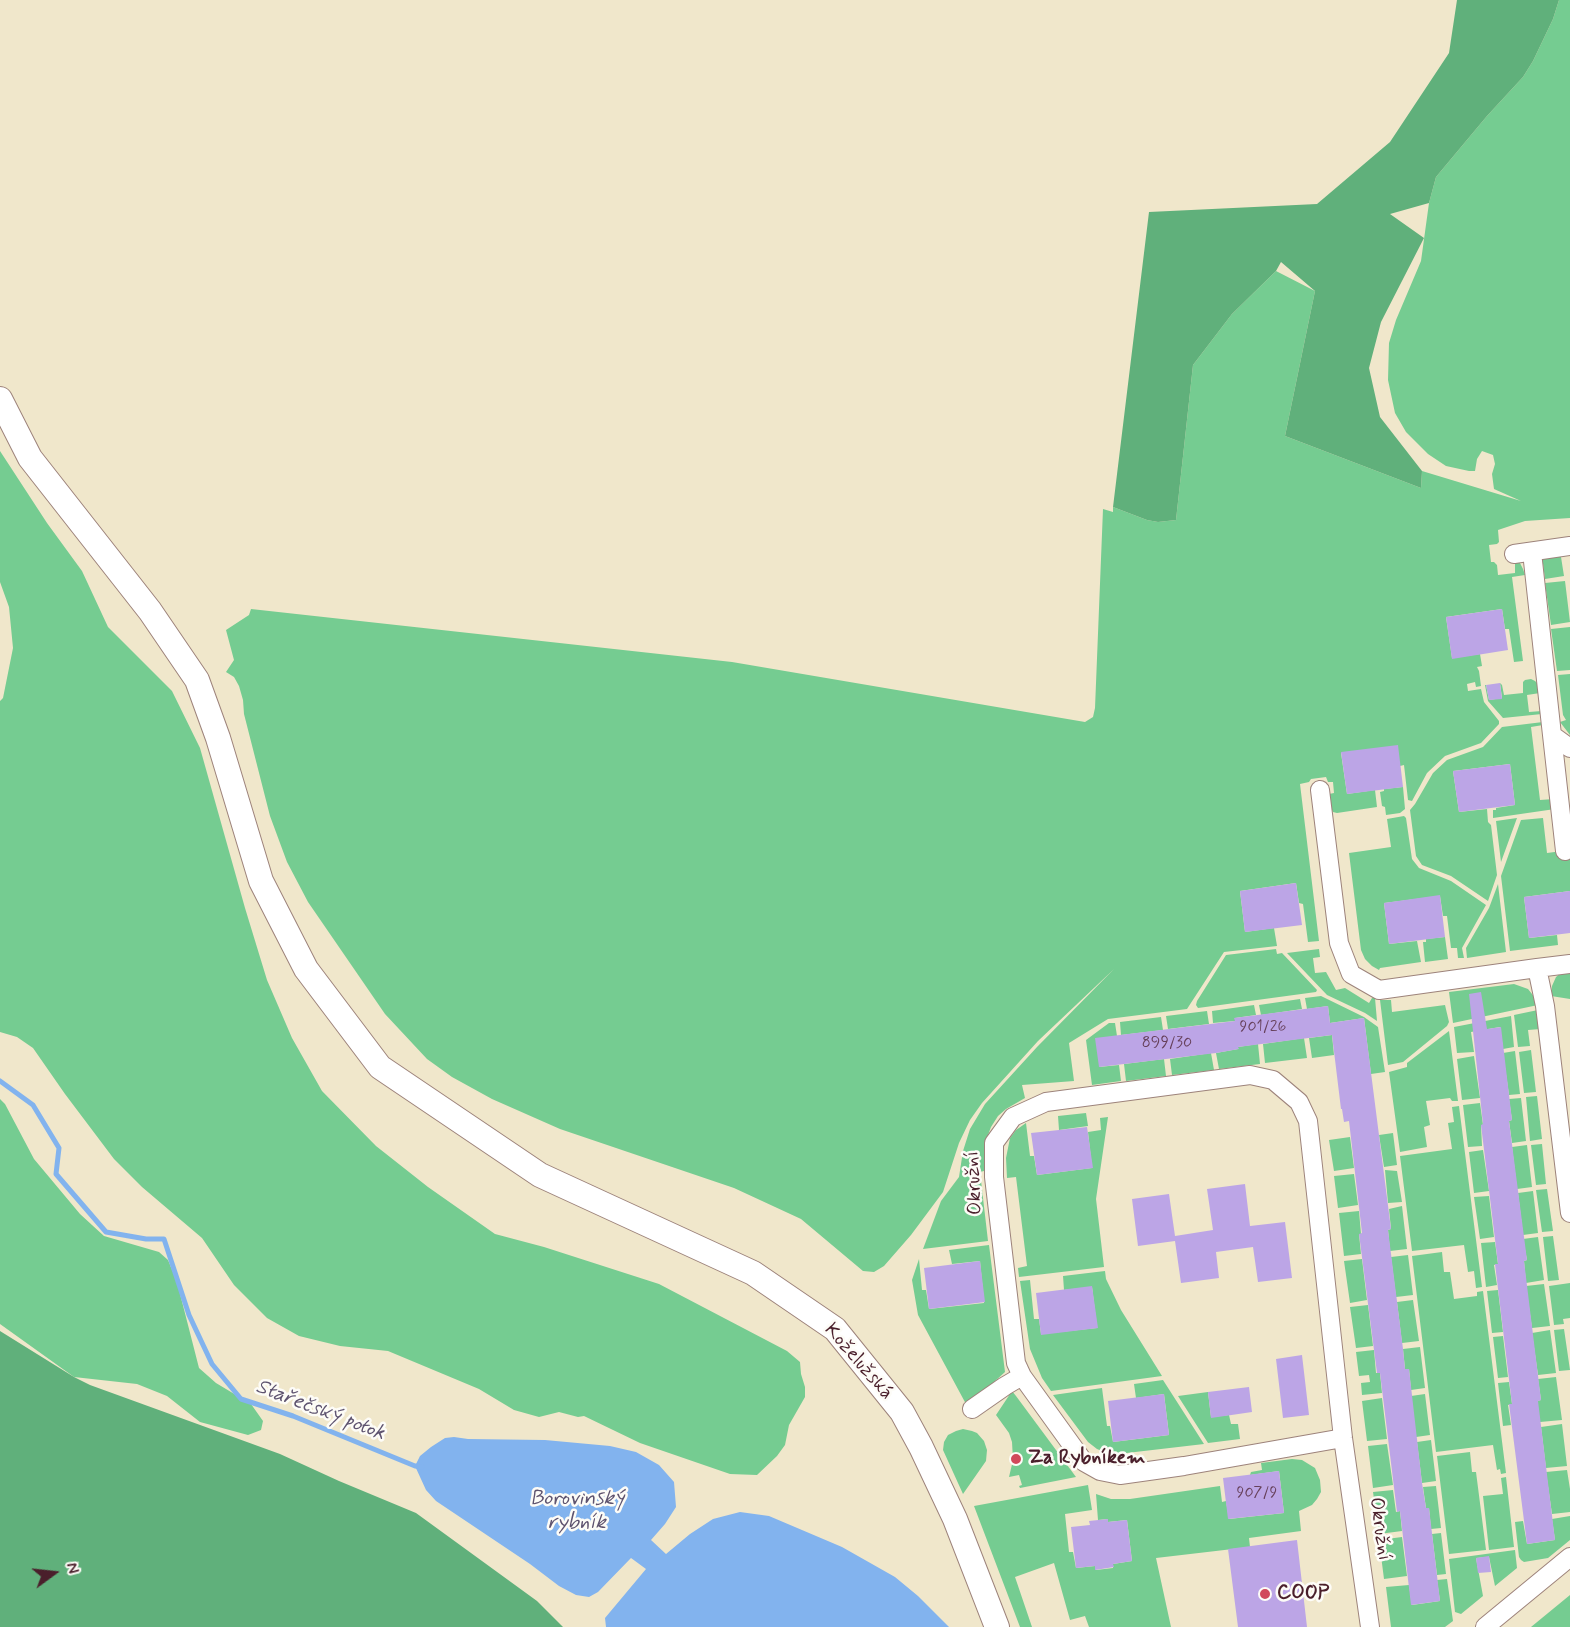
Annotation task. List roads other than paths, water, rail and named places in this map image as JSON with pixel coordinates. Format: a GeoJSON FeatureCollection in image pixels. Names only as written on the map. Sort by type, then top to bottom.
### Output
{"type":"FeatureCollection","features":[{"type":"Feature","properties":{"kind":"main road","name":"Koželužská"},"geometry":{"type":"LineString","coordinates":[[0,399],[30,458],[150,611],[197,680],[218,738],[261,881],[306,969],[380,1067],[540,1175],[753,1273],[835,1329],[902,1412],[955,1519],[997,1627]]}},
{"type":"Feature","properties":{"kind":"street"},"geometry":{"type":"LineString","coordinates":[[1565,851],[1552,735],[1523,553],[1570,546]]}},
{"type":"Feature","properties":{"kind":"street"},"geometry":{"type":"LineString","coordinates":[[1552,735],[1570,748]]}},
{"type":"Feature","properties":{"kind":"street"},"geometry":{"type":"LineString","coordinates":[[1320,789],[1339,943],[1351,974],[1379,990],[1570,964]]}},
{"type":"Feature","properties":{"kind":"street"},"geometry":{"type":"LineString","coordinates":[[1537,968],[1545,1006],[1570,1213]]}},
{"type":"Feature","properties":{"kind":"street","name":"Okružní"},"geometry":{"type":"LineString","coordinates":[[1343,1438],[1120,1475],[1100,1471],[1084,1462],[1022,1376],[1017,1363],[994,1177],[994,1143],[1013,1117],[1046,1102],[1250,1075],[1273,1080],[1299,1102],[1308,1121],[1343,1438],[1370,1627]]}},
{"type":"Feature","properties":{"kind":"street"},"geometry":{"type":"LineString","coordinates":[[972,1409],[1022,1376]]}},
{"type":"Feature","properties":{"kind":"street"},"geometry":{"type":"LineString","coordinates":[[1485,1627],[1570,1557]]}},
{"type":"Feature","properties":{"kind":"water","name":"Borovinský rybník"},"geometry":{"type":"Polygon","coordinates":[[[445,1438],[545,1440],[610,1446],[636,1452],[659,1465],[674,1482],[676,1507],[651,1540],[666,1554],[713,1519],[740,1512],[769,1516],[842,1547],[895,1577],[949,1627],[606,1627],[605,1618],[646,1569],[631,1558],[598,1592],[589,1597],[576,1595],[559,1586],[436,1501],[426,1490],[415,1466],[420,1456],[445,1438]]]}},
{"type":"Feature","properties":{"kind":"waterway","name":"Stařečský potok"},"geometry":{"type":"LineString","coordinates":[[0,1081],[33,1105],[59,1148],[56,1174],[106,1232],[146,1239],[164,1239],[189,1315],[212,1364],[241,1399],[293,1416],[422,1467]]}},
{"type":"Feature","properties":{"kind":"place","name":"Za Rybníkem"},"geometry":{"type":"Point","coordinates":[1016,1459]}},
{"type":"Feature","properties":{"kind":"place","name":"COOP"},"geometry":{"type":"Point","coordinates":[1265,1594]}}]}
